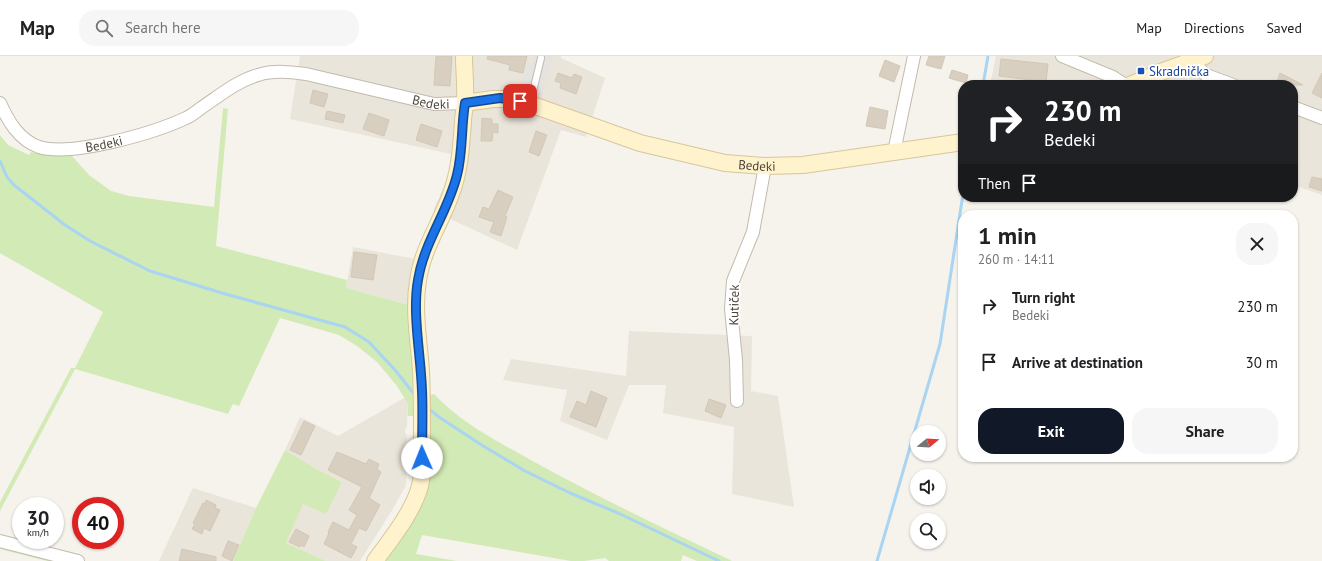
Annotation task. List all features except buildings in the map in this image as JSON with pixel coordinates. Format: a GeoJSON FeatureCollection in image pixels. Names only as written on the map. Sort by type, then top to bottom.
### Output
{"type":"FeatureCollection","features":[{"type":"Feature","properties":{"kind":"main road"},"geometry":{"type":"LineString","coordinates":[[375,561],[392,538],[410,509],[416,498],[420,485],[422,466],[422,392],[416,302],[418,280],[426,249],[451,194],[457,176],[460,160],[465,103],[464,56]]}},
{"type":"Feature","properties":{"kind":"main road"},"geometry":{"type":"LineString","coordinates":[[1142,80],[1200,57]]}},
{"type":"Feature","properties":{"kind":"main road","name":"Bedeki"},"geometry":{"type":"LineString","coordinates":[[465,103],[500,98],[530,104],[640,143],[725,163],[765,166],[803,165],[958,143]]}},
{"type":"Feature","properties":{"kind":"street"},"geometry":{"type":"LineString","coordinates":[[894,152],[914,56]]}},
{"type":"Feature","properties":{"kind":"street"},"geometry":{"type":"LineString","coordinates":[[1062,56],[1118,80]]}},
{"type":"Feature","properties":{"kind":"street"},"geometry":{"type":"LineString","coordinates":[[1200,57],[1206,75],[1220,80]]}},
{"type":"Feature","properties":{"kind":"street","name":"Bedeki"},"geometry":{"type":"LineString","coordinates":[[0,103],[7,118],[16,131],[26,140],[38,147],[53,150],[93,146],[155,130],[187,118],[244,80],[259,74],[274,71],[306,74],[434,104],[465,103]]}},
{"type":"Feature","properties":{"kind":"street"},"geometry":{"type":"LineString","coordinates":[[1298,109],[1322,118]]}},
{"type":"Feature","properties":{"kind":"street","name":"Kutiček"},"geometry":{"type":"LineString","coordinates":[[737,401],[736,360],[731,309],[733,281],[753,232],[765,166]]}},
{"type":"Feature","properties":{"kind":"street"},"geometry":{"type":"LineString","coordinates":[[0,541],[78,561]]}},
{"type":"Feature","properties":{"kind":"lane"},"geometry":{"type":"LineString","coordinates":[[530,104],[541,58]]}},
{"type":"Feature","properties":{"kind":"shaded area"},"geometry":{"type":"Polygon","coordinates":[[[300,56],[561,56],[561,58],[605,78],[586,137],[561,130],[517,250],[433,211],[449,171],[451,154],[290,119],[300,56]]]}},
{"type":"Feature","properties":{"kind":"shaded area"},"geometry":{"type":"Polygon","coordinates":[[[534,56],[553,56],[541,97],[518,93],[528,62],[532,64],[534,56]]]}},
{"type":"Feature","properties":{"kind":"shaded area"},"geometry":{"type":"Polygon","coordinates":[[[996,56],[1322,56],[1322,195],[1298,187],[1298,80],[991,80],[996,56]]]}},
{"type":"Feature","properties":{"kind":"shaded area"},"geometry":{"type":"Polygon","coordinates":[[[353,247],[415,259],[409,305],[346,288],[353,247]]]}},
{"type":"Feature","properties":{"kind":"shaded area"},"geometry":{"type":"Polygon","coordinates":[[[629,331],[752,336],[751,391],[778,396],[794,507],[732,494],[734,427],[663,413],[666,385],[629,385],[607,440],[560,421],[567,390],[503,380],[511,359],[626,376],[629,331]]]}},
{"type":"Feature","properties":{"kind":"shaded area"},"geometry":{"type":"Polygon","coordinates":[[[404,398],[408,404],[407,426],[405,433],[407,435],[406,485],[360,561],[326,561],[286,543],[303,503],[342,482],[318,470],[285,450],[300,417],[338,436],[404,398]]]}},
{"type":"Feature","properties":{"kind":"shaded area"},"geometry":{"type":"Polygon","coordinates":[[[193,488],[256,508],[233,561],[159,561],[193,488]]]}},
{"type":"Feature","properties":{"kind":"green space"},"geometry":{"type":"Polygon","coordinates":[[[223,108],[228,109],[216,246],[347,280],[346,288],[409,305],[408,311],[418,391],[417,416],[408,416],[408,404],[397,386],[377,362],[357,346],[339,335],[280,318],[239,406],[233,404],[228,414],[75,369],[0,511],[0,502],[71,368],[75,368],[103,312],[0,253],[0,135],[8,145],[29,155],[31,152],[55,156],[72,156],[89,175],[111,191],[129,196],[214,207],[223,108]]]}},
{"type":"Feature","properties":{"kind":"green space"},"geometry":{"type":"Polygon","coordinates":[[[434,394],[455,414],[504,445],[604,499],[732,561],[697,561],[683,555],[681,561],[609,561],[605,558],[571,561],[422,535],[416,554],[457,561],[382,561],[410,520],[427,396],[434,394]]]}},
{"type":"Feature","properties":{"kind":"green space"},"geometry":{"type":"Polygon","coordinates":[[[285,450],[318,470],[342,482],[326,514],[303,504],[286,543],[326,561],[233,561],[256,508],[285,450]]]}},
{"type":"Feature","properties":{"kind":"green space"},"geometry":{"type":"Polygon","coordinates":[[[0,546],[60,561],[47,561],[0,549],[0,546]]]}},
{"type":"Feature","properties":{"kind":"waterway"},"geometry":{"type":"LineString","coordinates":[[984,80],[988,56]]}},
{"type":"Feature","properties":{"kind":"waterway"},"geometry":{"type":"LineString","coordinates":[[0,161],[7,177],[14,185],[65,225],[90,241],[150,271],[222,293],[345,327],[369,342],[395,370],[415,395]]}},
{"type":"Feature","properties":{"kind":"waterway"},"geometry":{"type":"LineString","coordinates":[[961,210],[962,202]]}},
{"type":"Feature","properties":{"kind":"waterway"},"geometry":{"type":"LineString","coordinates":[[877,561],[940,344],[958,227]]}},
{"type":"Feature","properties":{"kind":"waterway"},"geometry":{"type":"LineString","coordinates":[[428,408],[480,444],[525,471],[719,561]]}},
{"type":"Feature","properties":{"kind":"place","name":"Skradnička"},"geometry":{"type":"Point","coordinates":[1141,71]}},
{"type":"Feature","properties":{"kind":"route"},"geometry":{"type":"LineString","coordinates":[[422,458],[422,392],[416,302],[418,280],[426,249],[451,194],[457,176],[460,160],[465,103],[500,98],[520,101]]}}]}
